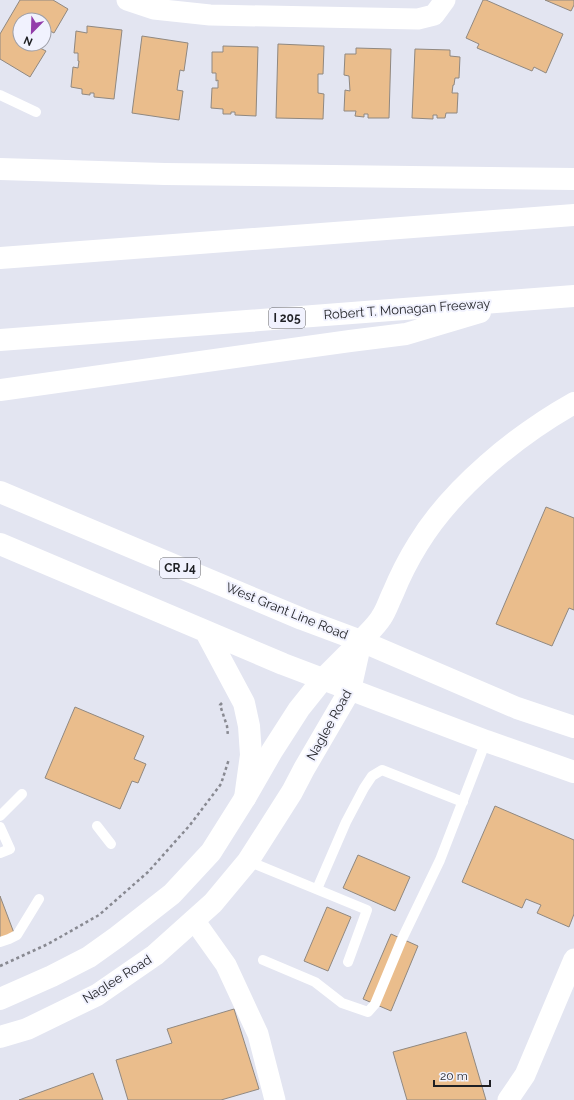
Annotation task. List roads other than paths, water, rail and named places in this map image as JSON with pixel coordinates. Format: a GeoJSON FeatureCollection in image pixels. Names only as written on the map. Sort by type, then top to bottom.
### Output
{"type":"FeatureCollection","features":[{"type":"Feature","properties":{"kind":"main road"},"geometry":{"type":"LineString","coordinates":[[0,169],[165,174],[574,178]]}},
{"type":"Feature","properties":{"kind":"main road"},"geometry":{"type":"LineString","coordinates":[[0,258],[574,216]]}},
{"type":"Feature","properties":{"kind":"main road","name":"Robert T. Monagan Freeway"},"geometry":{"type":"LineString","coordinates":[[0,340],[574,296]]}},
{"type":"Feature","properties":{"kind":"main road"},"geometry":{"type":"LineString","coordinates":[[0,390],[406,334],[520,300]]}},
{"type":"Feature","properties":{"kind":"main road"},"geometry":{"type":"LineString","coordinates":[[361,641],[381,618],[403,570],[418,543],[438,516],[459,492],[507,448],[532,429],[574,403]]}},
{"type":"Feature","properties":{"kind":"main road","name":"West Grant Line Road"},"geometry":{"type":"LineString","coordinates":[[0,492],[302,619],[361,641],[517,708],[574,727]]}},
{"type":"Feature","properties":{"kind":"main road"},"geometry":{"type":"LineString","coordinates":[[0,544],[283,664],[486,741],[574,772]]}},
{"type":"Feature","properties":{"kind":"main road"},"geometry":{"type":"LineString","coordinates":[[206,632],[244,703],[250,726],[251,755],[245,798]]}},
{"type":"Feature","properties":{"kind":"main road","name":"Naglee Road"},"geometry":{"type":"LineString","coordinates":[[0,999],[52,976],[89,957],[172,894],[210,852],[299,709],[323,679],[361,641]]}},
{"type":"Feature","properties":{"kind":"main road","name":"Naglee Road"},"geometry":{"type":"LineString","coordinates":[[0,1037],[27,1029],[97,995],[156,955],[213,903],[248,861],[292,792],[350,690],[361,641]]}},
{"type":"Feature","properties":{"kind":"street"},"geometry":{"type":"LineString","coordinates":[[127,0],[154,9],[211,7],[332,8],[418,19],[434,15],[445,0]]}},
{"type":"Feature","properties":{"kind":"street"},"geometry":{"type":"LineString","coordinates":[[194,920],[226,965],[258,1034],[275,1100]]}},
{"type":"Feature","properties":{"kind":"street"},"geometry":{"type":"LineString","coordinates":[[508,1100],[526,1075],[574,959]]}},
{"type":"Feature","properties":{"kind":"lane"},"geometry":{"type":"LineString","coordinates":[[0,95],[36,112]]}},
{"type":"Feature","properties":{"kind":"lane"},"geometry":{"type":"LineString","coordinates":[[263,960],[315,982],[342,1002],[368,1012],[375,1004],[402,939],[440,860],[486,741]]}},
{"type":"Feature","properties":{"kind":"lane"},"geometry":{"type":"LineString","coordinates":[[317,889],[346,822],[364,788],[372,776],[382,770],[463,802]]}},
{"type":"Feature","properties":{"kind":"lane"},"geometry":{"type":"LineString","coordinates":[[0,816],[22,794]]}},
{"type":"Feature","properties":{"kind":"lane"},"geometry":{"type":"LineString","coordinates":[[97,826],[111,844]]}},
{"type":"Feature","properties":{"kind":"lane"},"geometry":{"type":"LineString","coordinates":[[0,827],[10,849],[0,853]]}},
{"type":"Feature","properties":{"kind":"lane"},"geometry":{"type":"LineString","coordinates":[[248,861],[367,910],[348,962]]}},
{"type":"Feature","properties":{"kind":"lane"},"geometry":{"type":"LineString","coordinates":[[0,942],[16,935],[39,899]]}}]}
